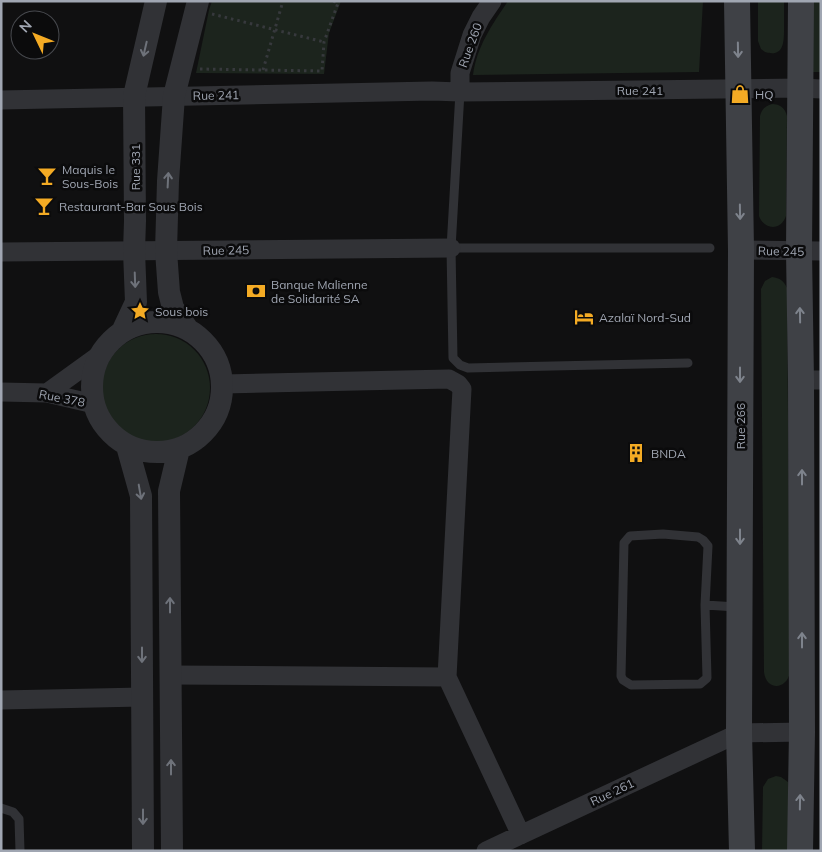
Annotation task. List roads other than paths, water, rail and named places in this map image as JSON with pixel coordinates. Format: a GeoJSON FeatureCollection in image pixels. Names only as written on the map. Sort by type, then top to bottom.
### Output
{"type":"FeatureCollection","features":[{"type":"Feature","properties":{"kind":"main road","name":"Rue 266"},"geometry":{"type":"LineString","coordinates":[[738,1],[741,250],[739,733],[742,851]]}},
{"type":"Feature","properties":{"kind":"main road"},"geometry":{"type":"LineString","coordinates":[[800,851],[811,380],[811,89],[801,1]]}},
{"type":"Feature","properties":{"kind":"street","name":"Rue 331"},"geometry":{"type":"LineString","coordinates":[[122,332],[136,302],[134,251],[134,96],[156,1]]}},
{"type":"Feature","properties":{"kind":"street","name":"Rue 260"},"geometry":{"type":"LineString","coordinates":[[460,92],[460,73],[472,35],[492,1]]}},
{"type":"Feature","properties":{"kind":"street"},"geometry":{"type":"LineString","coordinates":[[187,328],[173,308],[168,292],[166,251],[168,181],[174,96],[205,8]]}},
{"type":"Feature","properties":{"kind":"street","name":"Rue 241"},"geometry":{"type":"LineString","coordinates":[[1,100],[432,91],[811,89]]}},
{"type":"Feature","properties":{"kind":"street","name":"Rue 245"},"geometry":{"type":"LineString","coordinates":[[1,252],[451,248]]}},
{"type":"Feature","properties":{"kind":"street","name":"Rue 245"},"geometry":{"type":"LineString","coordinates":[[741,250],[810,251]]}},
{"type":"Feature","properties":{"kind":"street"},"geometry":{"type":"LineString","coordinates":[[47,392],[101,354],[122,332],[137,325],[154,322],[171,323],[187,328],[201,338],[213,351],[220,367],[223,384],[221,405],[212,424],[198,439],[179,450],[161,453],[144,452],[127,446],[112,435],[100,421],[94,404],[92,387],[94,370],[101,354]]}},
{"type":"Feature","properties":{"kind":"street"},"geometry":{"type":"LineString","coordinates":[[223,384],[449,379],[458,384],[462,390],[447,677],[521,834]]}},
{"type":"Feature","properties":{"kind":"street","name":"Rue 378"},"geometry":{"type":"LineString","coordinates":[[1,392],[47,392],[94,404]]}},
{"type":"Feature","properties":{"kind":"street"},"geometry":{"type":"LineString","coordinates":[[127,446],[142,496],[143,851]]}},
{"type":"Feature","properties":{"kind":"street"},"geometry":{"type":"LineString","coordinates":[[172,851],[169,491],[179,450]]}},
{"type":"Feature","properties":{"kind":"street"},"geometry":{"type":"LineString","coordinates":[[170,675],[447,677]]}},
{"type":"Feature","properties":{"kind":"street"},"geometry":{"type":"LineString","coordinates":[[1,700],[142,697]]}},
{"type":"Feature","properties":{"kind":"street"},"geometry":{"type":"LineString","coordinates":[[739,733],[802,732]]}},
{"type":"Feature","properties":{"kind":"street","name":"Rue 261"},"geometry":{"type":"LineString","coordinates":[[486,851],[739,733]]}},
{"type":"Feature","properties":{"kind":"lane"},"geometry":{"type":"LineString","coordinates":[[460,92],[451,248],[454,358],[460,365],[468,368],[688,363]]}},
{"type":"Feature","properties":{"kind":"lane"},"geometry":{"type":"LineString","coordinates":[[451,248],[710,248]]}},
{"type":"Feature","properties":{"kind":"lane"},"geometry":{"type":"LineString","coordinates":[[662,534],[698,537],[703,540],[708,546],[705,605],[707,678],[700,684],[631,685],[623,680],[621,676],[624,543],[630,536],[662,534]]}},
{"type":"Feature","properties":{"kind":"lane"},"geometry":{"type":"LineString","coordinates":[[705,605],[740,607]]}},
{"type":"Feature","properties":{"kind":"lane"},"geometry":{"type":"LineString","coordinates":[[1,808],[13,812],[19,819],[20,851]]}},
{"type":"Feature","properties":{"kind":"place","name":"HQ"},"geometry":{"type":"Point","coordinates":[740,94]}},
{"type":"Feature","properties":{"kind":"place","name":"Maquis le Sous-Bois"},"geometry":{"type":"Point","coordinates":[47,176]}},
{"type":"Feature","properties":{"kind":"place","name":"Restaurant-Bar Sous Bois"},"geometry":{"type":"Point","coordinates":[44,206]}},
{"type":"Feature","properties":{"kind":"place","name":"Banque Malienne de Solidarité SA"},"geometry":{"type":"Point","coordinates":[256,291]}},
{"type":"Feature","properties":{"kind":"place","name":"Sous bois"},"geometry":{"type":"Point","coordinates":[140,311]}},
{"type":"Feature","properties":{"kind":"place","name":"Azalaï Nord-Sud"},"geometry":{"type":"Point","coordinates":[584,317]}},
{"type":"Feature","properties":{"kind":"place","name":"BNDA"},"geometry":{"type":"Point","coordinates":[636,453]}}]}
